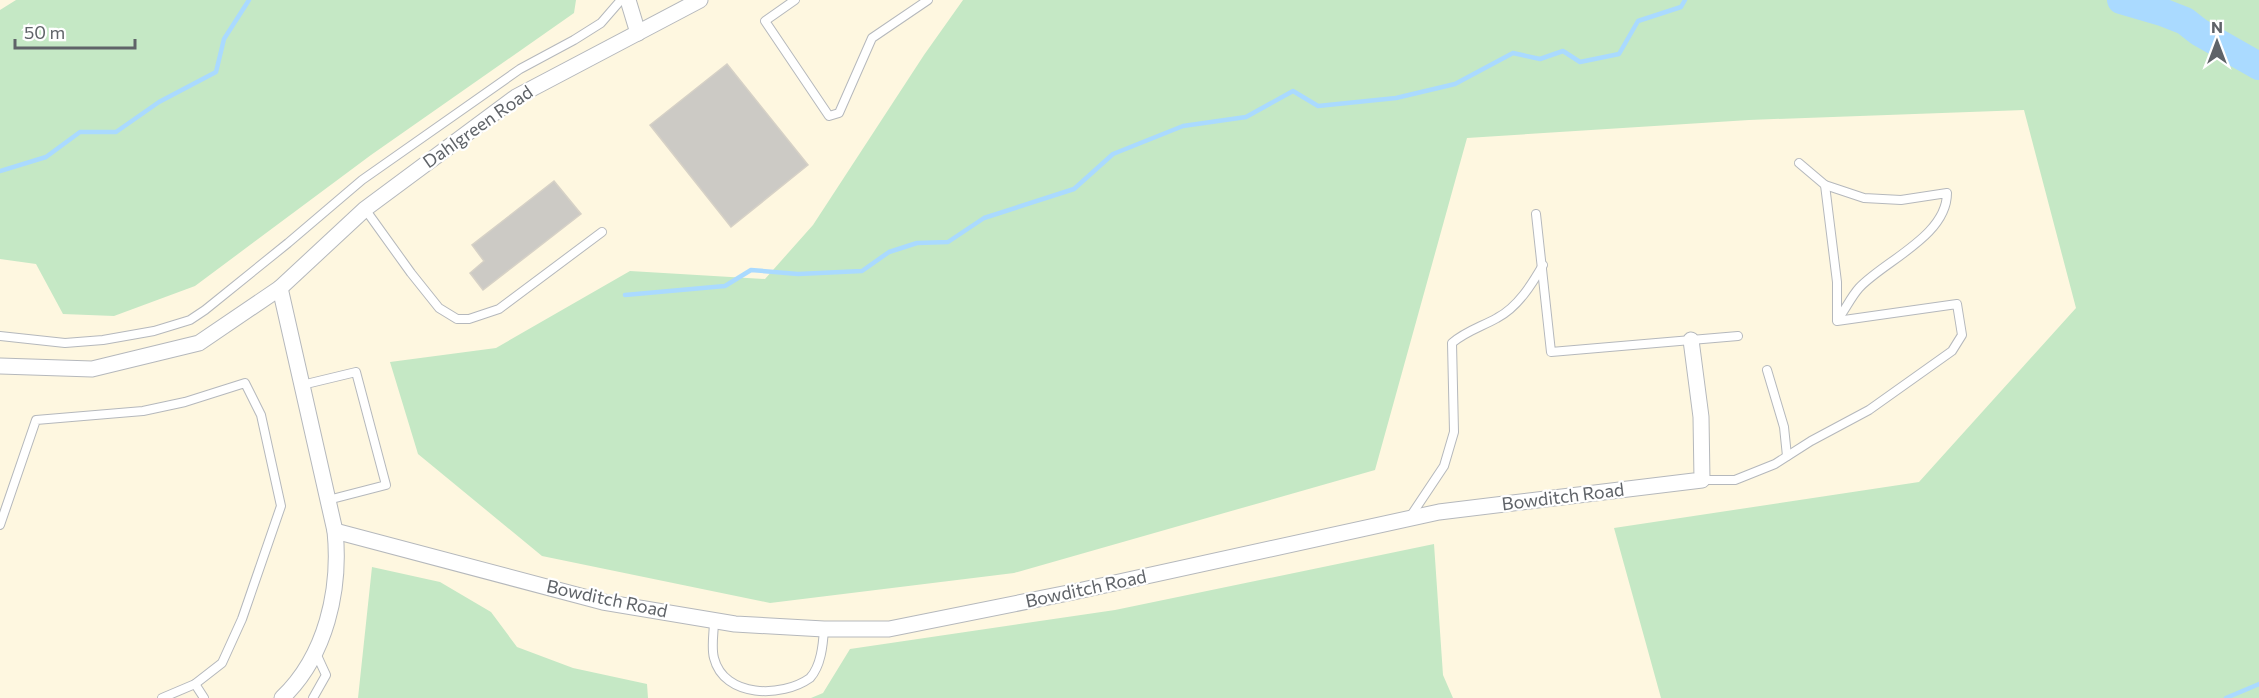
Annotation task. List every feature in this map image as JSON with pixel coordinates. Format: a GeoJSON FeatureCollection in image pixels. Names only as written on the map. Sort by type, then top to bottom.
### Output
{"type":"FeatureCollection","features":[{"type":"Feature","properties":{"kind":"street"},"geometry":{"type":"LineString","coordinates":[[628,0],[638,33]]}},
{"type":"Feature","properties":{"kind":"street","name":"Dahlgreen Road"},"geometry":{"type":"LineString","coordinates":[[0,366],[92,369],[199,343],[280,288],[364,210],[516,97],[700,0]]}},
{"type":"Feature","properties":{"kind":"street"},"geometry":{"type":"LineString","coordinates":[[280,288],[335,531],[337,572],[334,598],[327,622],[296,682],[282,698]]}},
{"type":"Feature","properties":{"kind":"street"},"geometry":{"type":"LineString","coordinates":[[1691,340],[1701,417],[1702,480]]}},
{"type":"Feature","properties":{"kind":"street","name":"Bowditch Road"},"geometry":{"type":"LineString","coordinates":[[335,531],[603,602],[735,624],[824,629],[889,629],[1078,591],[1439,512],[1702,480]]}},
{"type":"Feature","properties":{"kind":"lane"},"geometry":{"type":"LineString","coordinates":[[0,336],[65,343],[104,340],[154,331],[190,320],[288,243],[362,180],[520,69],[574,40],[601,22],[621,0]]}},
{"type":"Feature","properties":{"kind":"lane"},"geometry":{"type":"LineString","coordinates":[[795,0],[765,21],[829,116],[839,113],[872,38],[928,0]]}},
{"type":"Feature","properties":{"kind":"lane"},"geometry":{"type":"LineString","coordinates":[[1799,163],[1825,184],[1864,198],[1901,200],[1947,193],[1947,204],[1928,234],[1858,288],[1837,321]]}},
{"type":"Feature","properties":{"kind":"lane"},"geometry":{"type":"LineString","coordinates":[[1825,184],[1837,282],[1837,321]]}},
{"type":"Feature","properties":{"kind":"lane"},"geometry":{"type":"LineString","coordinates":[[364,210],[439,308],[457,319],[469,319],[499,309],[602,232]]}},
{"type":"Feature","properties":{"kind":"lane"},"geometry":{"type":"LineString","coordinates":[[1536,213],[1551,352],[1738,336]]}},
{"type":"Feature","properties":{"kind":"lane"},"geometry":{"type":"LineString","coordinates":[[1409,519],[1444,466],[1454,432],[1452,343],[1465,332],[1500,317],[1529,289],[1543,265]]}},
{"type":"Feature","properties":{"kind":"lane"},"geometry":{"type":"LineString","coordinates":[[1702,480],[1735,480],[1775,464],[1878,404],[1952,351],[1962,334],[1957,304],[1837,321]]}},
{"type":"Feature","properties":{"kind":"lane"},"geometry":{"type":"LineString","coordinates":[[1767,370],[1784,427],[1787,456]]}},
{"type":"Feature","properties":{"kind":"lane"},"geometry":{"type":"LineString","coordinates":[[302,385],[356,372],[386,485],[328,500]]}},
{"type":"Feature","properties":{"kind":"lane"},"geometry":{"type":"LineString","coordinates":[[0,525],[36,420],[143,411],[184,402],[245,383],[261,415],[281,506],[242,619],[222,663],[195,684],[162,698]]}},
{"type":"Feature","properties":{"kind":"lane"},"geometry":{"type":"LineString","coordinates":[[714,621],[714,657],[724,680],[744,694],[767,698],[792,692],[812,677],[822,651],[824,629]]}},
{"type":"Feature","properties":{"kind":"lane"},"geometry":{"type":"LineString","coordinates":[[313,698],[326,675],[314,651]]}},
{"type":"Feature","properties":{"kind":"lane"},"geometry":{"type":"LineString","coordinates":[[195,684],[204,698]]}},
{"type":"Feature","properties":{"kind":"shaded area"},"geometry":{"type":"Polygon","coordinates":[[[0,0],[2259,0],[2259,698],[0,698],[0,0]]]}},
{"type":"Feature","properties":{"kind":"green space"},"geometry":{"type":"Polygon","coordinates":[[[16,0],[576,0],[574,13],[371,155],[195,286],[114,316],[63,314],[36,264],[0,259],[0,10],[16,0]]]}},
{"type":"Feature","properties":{"kind":"green space"},"geometry":{"type":"Polygon","coordinates":[[[963,0],[2259,0],[2259,698],[1661,698],[1614,528],[1919,482],[2076,308],[2024,110],[1749,120],[1467,138],[1375,470],[1014,573],[770,603],[542,556],[418,454],[390,362],[496,348],[630,271],[765,279],[813,225],[924,55],[963,0]]]}},
{"type":"Feature","properties":{"kind":"green space"},"geometry":{"type":"Polygon","coordinates":[[[1434,544],[1443,675],[1453,698],[811,698],[823,693],[850,649],[1115,610],[1434,544]]]}},
{"type":"Feature","properties":{"kind":"green space"},"geometry":{"type":"Polygon","coordinates":[[[372,567],[440,582],[491,612],[517,647],[573,668],[647,684],[648,698],[358,698],[372,567]]]}},
{"type":"Feature","properties":{"kind":"building"},"geometry":{"type":"Polygon","coordinates":[[[727,64],[808,165],[731,227],[650,125],[727,64]]]}},
{"type":"Feature","properties":{"kind":"building"},"geometry":{"type":"Polygon","coordinates":[[[554,181],[581,214],[483,290],[470,273],[484,261],[472,245],[554,181]]]}},
{"type":"Feature","properties":{"kind":"waterway"},"geometry":{"type":"LineString","coordinates":[[0,171],[46,157],[80,132],[116,132],[159,102],[216,72],[224,39],[249,0]]}},
{"type":"Feature","properties":{"kind":"waterway"},"geometry":{"type":"LineString","coordinates":[[625,295],[725,286],[751,270],[798,274],[862,271],[889,252],[917,243],[948,242],[984,218],[1074,189],[1113,154],[1183,126],[1246,117],[1293,91],[1318,106],[1396,98],[1455,84],[1513,53],[1540,59],[1563,51],[1580,62],[1619,54],[1638,21],[1681,7],[1685,0]]}},
{"type":"Feature","properties":{"kind":"waterway"},"geometry":{"type":"LineString","coordinates":[[2121,0],[2185,21],[2199,32],[2259,66]]}},
{"type":"Feature","properties":{"kind":"waterway"},"geometry":{"type":"LineString","coordinates":[[2226,698],[2259,684]]}}]}
